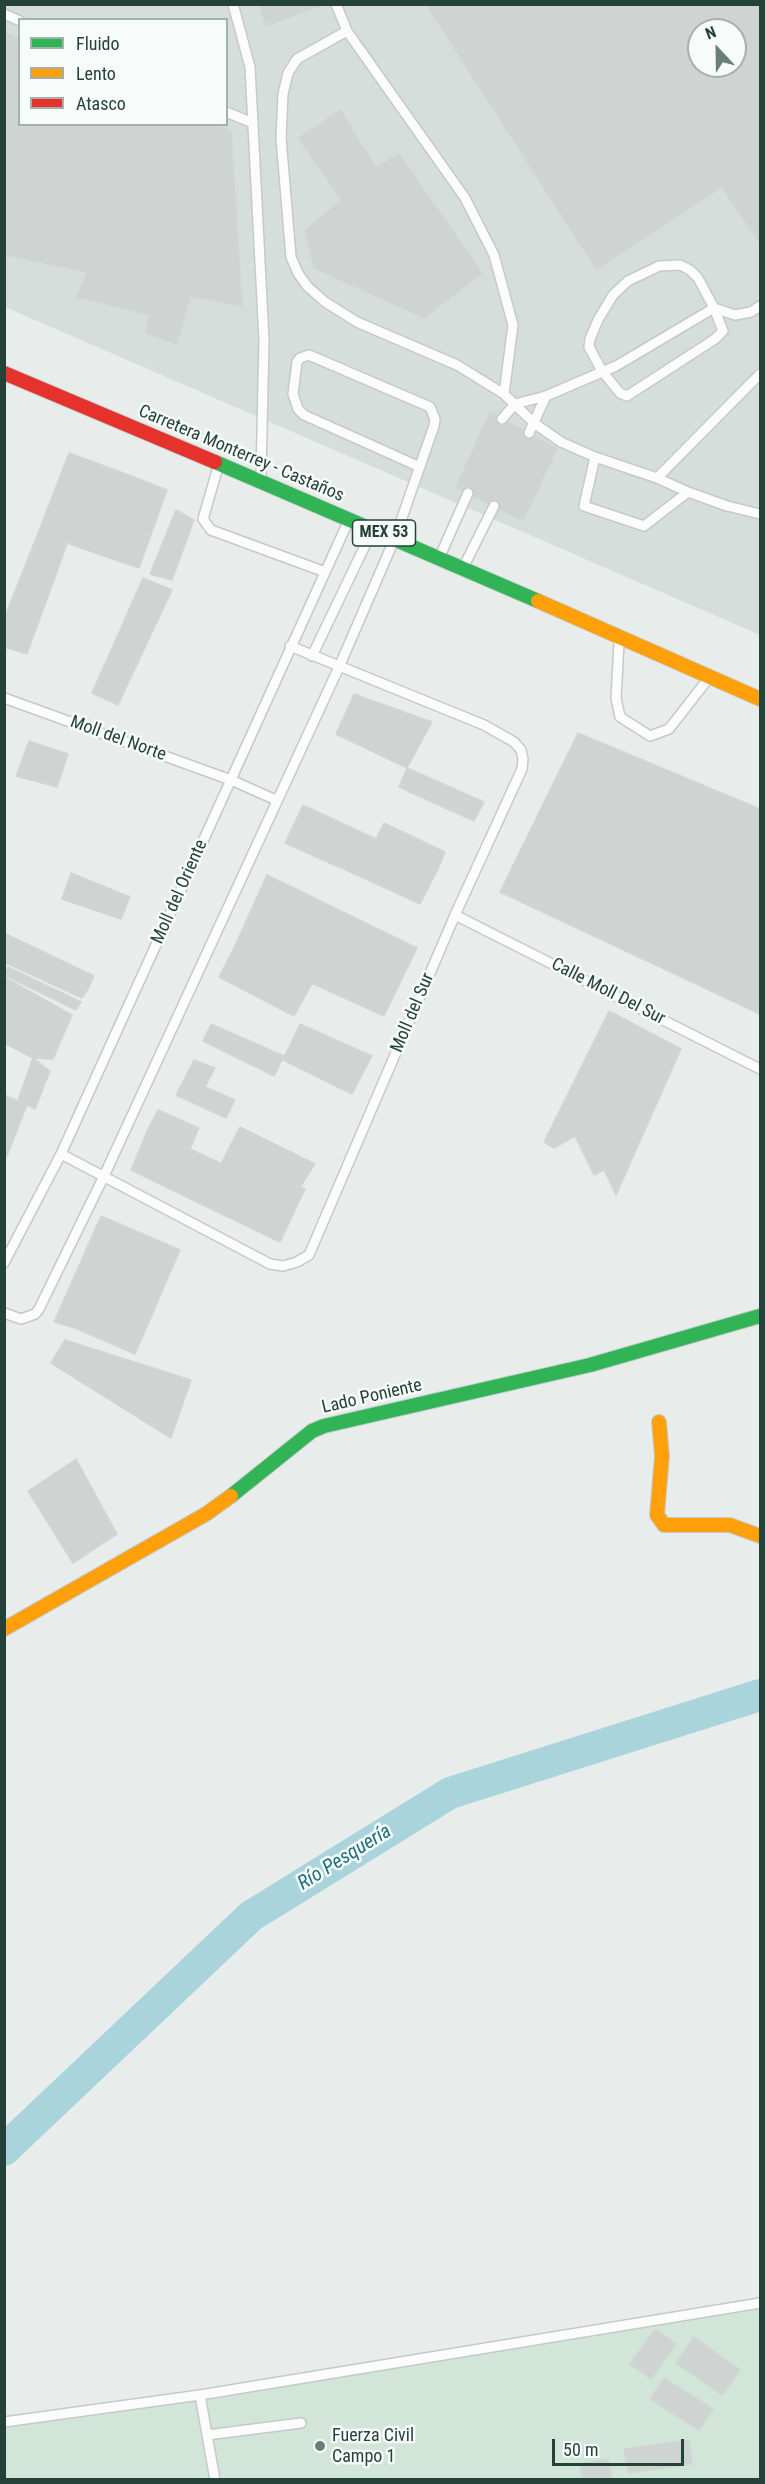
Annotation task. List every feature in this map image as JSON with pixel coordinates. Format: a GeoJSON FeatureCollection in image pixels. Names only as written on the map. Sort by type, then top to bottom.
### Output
{"type":"FeatureCollection","features":[{"type":"Feature","properties":{"kind":"street","name":"Carretera Monterrey - Castaños"},"geometry":{"type":"LineString","coordinates":[[4,373],[395,538],[760,699]]}},
{"type":"Feature","properties":{"kind":"street","name":"Lado Poniente"},"geometry":{"type":"LineString","coordinates":[[4,1629],[206,1514],[252,1481],[312,1431],[324,1426],[590,1365],[760,1316]]}},
{"type":"Feature","properties":{"kind":"street"},"geometry":{"type":"LineString","coordinates":[[659,1422],[662,1456],[657,1515],[664,1525],[730,1525],[760,1536]]}},
{"type":"Feature","properties":{"kind":"lane"},"geometry":{"type":"LineString","coordinates":[[233,4],[250,67],[264,340],[261,482]]}},
{"type":"Feature","properties":{"kind":"lane"},"geometry":{"type":"LineString","coordinates":[[336,4],[346,31],[465,198],[494,255],[513,325],[504,394]]}},
{"type":"Feature","properties":{"kind":"lane"},"geometry":{"type":"LineString","coordinates":[[4,14],[18,20]]}},
{"type":"Feature","properties":{"kind":"lane"},"geometry":{"type":"LineString","coordinates":[[346,31],[297,59],[288,73],[283,94],[281,138],[291,257],[307,286],[325,302],[357,322],[457,365],[504,394],[534,423],[561,442],[595,458],[657,478],[688,492],[727,506],[760,514]]}},
{"type":"Feature","properties":{"kind":"lane"},"geometry":{"type":"LineString","coordinates":[[228,113],[253,123]]}},
{"type":"Feature","properties":{"kind":"lane"},"geometry":{"type":"LineString","coordinates":[[680,265],[690,270],[698,278],[714,308],[723,331],[715,339],[627,396],[620,393],[602,371],[589,347],[598,320],[614,295],[628,281],[649,269],[680,265]]}},
{"type":"Feature","properties":{"kind":"lane"},"geometry":{"type":"LineString","coordinates":[[714,308],[735,315],[751,312],[760,306]]}},
{"type":"Feature","properties":{"kind":"lane"},"geometry":{"type":"LineString","coordinates":[[502,419],[514,404],[546,396],[633,358],[714,308]]}},
{"type":"Feature","properties":{"kind":"lane"},"geometry":{"type":"LineString","coordinates":[[4,1313],[21,1319],[35,1314],[39,1309],[104,1176],[339,667],[395,538],[420,466],[435,419],[430,407],[309,355],[300,358],[297,362],[293,394],[298,409],[304,415],[420,466]]}},
{"type":"Feature","properties":{"kind":"lane"},"geometry":{"type":"LineString","coordinates":[[657,478],[760,374]]}},
{"type":"Feature","properties":{"kind":"lane"},"geometry":{"type":"LineString","coordinates":[[529,433],[546,396]]}},
{"type":"Feature","properties":{"kind":"lane"},"geometry":{"type":"LineString","coordinates":[[595,458],[584,506],[644,526],[688,492]]}},
{"type":"Feature","properties":{"kind":"lane"},"geometry":{"type":"LineString","coordinates":[[219,465],[203,519],[211,530],[325,572]]}},
{"type":"Feature","properties":{"kind":"lane"},"geometry":{"type":"LineString","coordinates":[[439,558],[468,493]]}},
{"type":"Feature","properties":{"kind":"lane"},"geometry":{"type":"LineString","coordinates":[[463,569],[494,506]]}},
{"type":"Feature","properties":{"kind":"lane","name":"Moll del Oriente"},"geometry":{"type":"LineString","coordinates":[[4,1263],[61,1154],[349,519]]}},
{"type":"Feature","properties":{"kind":"lane"},"geometry":{"type":"LineString","coordinates":[[312,656],[373,529]]}},
{"type":"Feature","properties":{"kind":"lane"},"geometry":{"type":"LineString","coordinates":[[619,638],[616,698],[620,717],[650,736],[669,729],[710,677]]}},
{"type":"Feature","properties":{"kind":"lane","name":"Moll del Sur"},"geometry":{"type":"LineString","coordinates":[[61,1154],[270,1264],[283,1266],[309,1255],[455,915],[522,769],[521,750],[514,742],[484,725],[290,646]]}},
{"type":"Feature","properties":{"kind":"lane","name":"Moll del Norte"},"geometry":{"type":"LineString","coordinates":[[4,698],[231,780],[276,800]]}},
{"type":"Feature","properties":{"kind":"lane","name":"Calle Moll Del Sur"},"geometry":{"type":"LineString","coordinates":[[455,915],[760,1069]]}},
{"type":"Feature","properties":{"kind":"lane"},"geometry":{"type":"LineString","coordinates":[[4,2422],[200,2395],[760,2302]]}},
{"type":"Feature","properties":{"kind":"lane"},"geometry":{"type":"LineString","coordinates":[[200,2395],[215,2480]]}},
{"type":"Feature","properties":{"kind":"lane"},"geometry":{"type":"LineString","coordinates":[[207,2435],[301,2423]]}},
{"type":"Feature","properties":{"kind":"shaded area"},"geometry":{"type":"Polygon","coordinates":[[[5,5],[760,5],[760,635],[5,307],[5,5]]]}},
{"type":"Feature","properties":{"kind":"green space"},"geometry":{"type":"Polygon","coordinates":[[[760,2304],[760,2479],[5,2480],[5,2424],[760,2304]]]}},
{"type":"Feature","properties":{"kind":"building"},"geometry":{"type":"Polygon","coordinates":[[[259,4],[319,4],[320,6],[266,26],[259,4]]]}},
{"type":"Feature","properties":{"kind":"building"},"geometry":{"type":"Polygon","coordinates":[[[426,4],[760,4],[760,243],[722,187],[596,269],[426,4]]]}},
{"type":"Feature","properties":{"kind":"building"},"geometry":{"type":"Polygon","coordinates":[[[4,32],[18,37],[18,126],[220,126],[231,131],[242,306],[190,296],[177,344],[145,333],[150,315],[77,297],[87,272],[4,255],[4,32]]]}},
{"type":"Feature","properties":{"kind":"building"},"geometry":{"type":"Polygon","coordinates":[[[340,110],[376,167],[399,154],[482,273],[424,318],[314,268],[305,230],[342,200],[298,138],[340,110]]]}},
{"type":"Feature","properties":{"kind":"building"},"geometry":{"type":"Polygon","coordinates":[[[490,412],[557,449],[523,521],[456,487],[490,412]]]}},
{"type":"Feature","properties":{"kind":"building"},"geometry":{"type":"Polygon","coordinates":[[[69,453],[129,475],[101,555],[38,533],[69,453]]]}},
{"type":"Feature","properties":{"kind":"building"},"geometry":{"type":"Polygon","coordinates":[[[129,475],[167,490],[139,568],[101,555],[129,475]]]}},
{"type":"Feature","properties":{"kind":"building"},"geometry":{"type":"Polygon","coordinates":[[[176,510],[194,520],[172,580],[150,574],[176,510]]]}},
{"type":"Feature","properties":{"kind":"building"},"geometry":{"type":"Polygon","coordinates":[[[38,533],[67,544],[27,654],[4,647],[4,619],[38,533]]]}},
{"type":"Feature","properties":{"kind":"building"},"geometry":{"type":"Polygon","coordinates":[[[143,578],[172,590],[118,705],[92,693],[143,578]]]}},
{"type":"Feature","properties":{"kind":"building"},"geometry":{"type":"Polygon","coordinates":[[[354,694],[432,722],[407,768],[336,734],[354,694]]]}},
{"type":"Feature","properties":{"kind":"building"},"geometry":{"type":"Polygon","coordinates":[[[578,733],[760,809],[760,1014],[500,892],[578,733]]]}},
{"type":"Feature","properties":{"kind":"building"},"geometry":{"type":"Polygon","coordinates":[[[29,741],[68,754],[57,787],[16,776],[29,741]]]}},
{"type":"Feature","properties":{"kind":"building"},"geometry":{"type":"Polygon","coordinates":[[[407,768],[484,802],[474,821],[399,787],[407,768]]]}},
{"type":"Feature","properties":{"kind":"building"},"geometry":{"type":"Polygon","coordinates":[[[303,805],[376,839],[359,876],[285,843],[303,805]]]}},
{"type":"Feature","properties":{"kind":"building"},"geometry":{"type":"Polygon","coordinates":[[[384,823],[445,852],[438,869],[376,839],[384,823]]]}},
{"type":"Feature","properties":{"kind":"building"},"geometry":{"type":"Polygon","coordinates":[[[376,839],[438,869],[420,904],[359,876],[376,839]]]}},
{"type":"Feature","properties":{"kind":"building"},"geometry":{"type":"Polygon","coordinates":[[[71,873],[130,897],[121,919],[62,899],[71,873]]]}},
{"type":"Feature","properties":{"kind":"building"},"geometry":{"type":"Polygon","coordinates":[[[267,875],[417,948],[384,1016],[234,948],[267,875]]]}},
{"type":"Feature","properties":{"kind":"building"},"geometry":{"type":"Polygon","coordinates":[[[4,933],[94,976],[88,989],[4,949],[4,933]]]}},
{"type":"Feature","properties":{"kind":"building"},"geometry":{"type":"Polygon","coordinates":[[[234,948],[312,984],[294,1016],[219,977],[234,948]]]}},
{"type":"Feature","properties":{"kind":"building"},"geometry":{"type":"Polygon","coordinates":[[[4,949],[88,989],[82,998],[4,962],[4,949]]]}},
{"type":"Feature","properties":{"kind":"building"},"geometry":{"type":"Polygon","coordinates":[[[8,967],[81,1002],[76,1010],[4,975],[8,967]]]}},
{"type":"Feature","properties":{"kind":"building"},"geometry":{"type":"Polygon","coordinates":[[[4,977],[72,1015],[53,1059],[33,1058],[4,1043],[4,977]]]}},
{"type":"Feature","properties":{"kind":"building"},"geometry":{"type":"Polygon","coordinates":[[[609,1011],[681,1049],[616,1195],[604,1170],[594,1175],[575,1136],[554,1148],[544,1142],[609,1011]]]}},
{"type":"Feature","properties":{"kind":"building"},"geometry":{"type":"Polygon","coordinates":[[[211,1024],[284,1056],[274,1076],[203,1041],[211,1024]]]}},
{"type":"Feature","properties":{"kind":"building"},"geometry":{"type":"Polygon","coordinates":[[[300,1024],[372,1056],[352,1094],[283,1060],[300,1024]]]}},
{"type":"Feature","properties":{"kind":"building"},"geometry":{"type":"Polygon","coordinates":[[[33,1058],[50,1071],[35,1109],[18,1100],[33,1058]]]}},
{"type":"Feature","properties":{"kind":"building"},"geometry":{"type":"Polygon","coordinates":[[[194,1060],[215,1068],[205,1087],[235,1100],[226,1118],[176,1095],[194,1060]]]}},
{"type":"Feature","properties":{"kind":"building"},"geometry":{"type":"Polygon","coordinates":[[[4,1095],[27,1105],[7,1156],[4,1156],[4,1095]]]}},
{"type":"Feature","properties":{"kind":"building"},"geometry":{"type":"Polygon","coordinates":[[[158,1110],[199,1128],[190,1149],[148,1129],[158,1110]]]}},
{"type":"Feature","properties":{"kind":"building"},"geometry":{"type":"Polygon","coordinates":[[[240,1127],[315,1164],[300,1187],[228,1150],[240,1127]]]}},
{"type":"Feature","properties":{"kind":"building"},"geometry":{"type":"Polygon","coordinates":[[[148,1129],[220,1163],[201,1204],[131,1170],[148,1129]]]}},
{"type":"Feature","properties":{"kind":"building"},"geometry":{"type":"Polygon","coordinates":[[[228,1150],[305,1189],[280,1242],[201,1204],[228,1150]]]}},
{"type":"Feature","properties":{"kind":"building"},"geometry":{"type":"Polygon","coordinates":[[[101,1216],[180,1250],[135,1354],[75,1328],[54,1322],[101,1216]]]}},
{"type":"Feature","properties":{"kind":"building"},"geometry":{"type":"Polygon","coordinates":[[[65,1340],[191,1380],[171,1438],[51,1363],[65,1340]]]}},
{"type":"Feature","properties":{"kind":"building"},"geometry":{"type":"Polygon","coordinates":[[[76,1459],[117,1534],[73,1563],[28,1491],[76,1459]]]}},
{"type":"Feature","properties":{"kind":"building"},"geometry":{"type":"Polygon","coordinates":[[[655,2329],[676,2344],[651,2379],[630,2364],[655,2329]]]}},
{"type":"Feature","properties":{"kind":"building"},"geometry":{"type":"Polygon","coordinates":[[[694,2337],[740,2370],[722,2395],[676,2363],[694,2337]]]}},
{"type":"Feature","properties":{"kind":"building"},"geometry":{"type":"Polygon","coordinates":[[[664,2378],[713,2409],[699,2430],[650,2399],[664,2378]]]}},
{"type":"Feature","properties":{"kind":"building"},"geometry":{"type":"Polygon","coordinates":[[[689,2440],[692,2464],[628,2473],[624,2449],[689,2440]]]}},
{"type":"Feature","properties":{"kind":"building"},"geometry":{"type":"Polygon","coordinates":[[[608,2459],[612,2480],[583,2480],[580,2464],[608,2459]]]}},
{"type":"Feature","properties":{"kind":"waterway","name":"Río Pesquería"},"geometry":{"type":"LineString","coordinates":[[4,2150],[251,1916],[450,1793],[760,1695]]}},
{"type":"Feature","properties":{"kind":"traffic: fast"},"geometry":{"type":"LineString","coordinates":[[215,462],[538,601]]}},
{"type":"Feature","properties":{"kind":"traffic: fast"},"geometry":{"type":"LineString","coordinates":[[231,1496],[312,1431],[324,1426],[590,1365],[760,1316]]}},
{"type":"Feature","properties":{"kind":"traffic: slow"},"geometry":{"type":"LineString","coordinates":[[538,601],[760,699]]}},
{"type":"Feature","properties":{"kind":"traffic: slow"},"geometry":{"type":"LineString","coordinates":[[659,1422],[662,1456],[657,1515],[664,1525],[730,1525],[760,1536]]}},
{"type":"Feature","properties":{"kind":"traffic: slow"},"geometry":{"type":"LineString","coordinates":[[4,1629],[206,1514],[231,1496]]}},
{"type":"Feature","properties":{"kind":"traffic: jam"},"geometry":{"type":"LineString","coordinates":[[4,373],[215,462]]}},
{"type":"Feature","properties":{"kind":"place","name":"Fuerza Civil Campo 1"},"geometry":{"type":"Point","coordinates":[320,2446]}}]}
